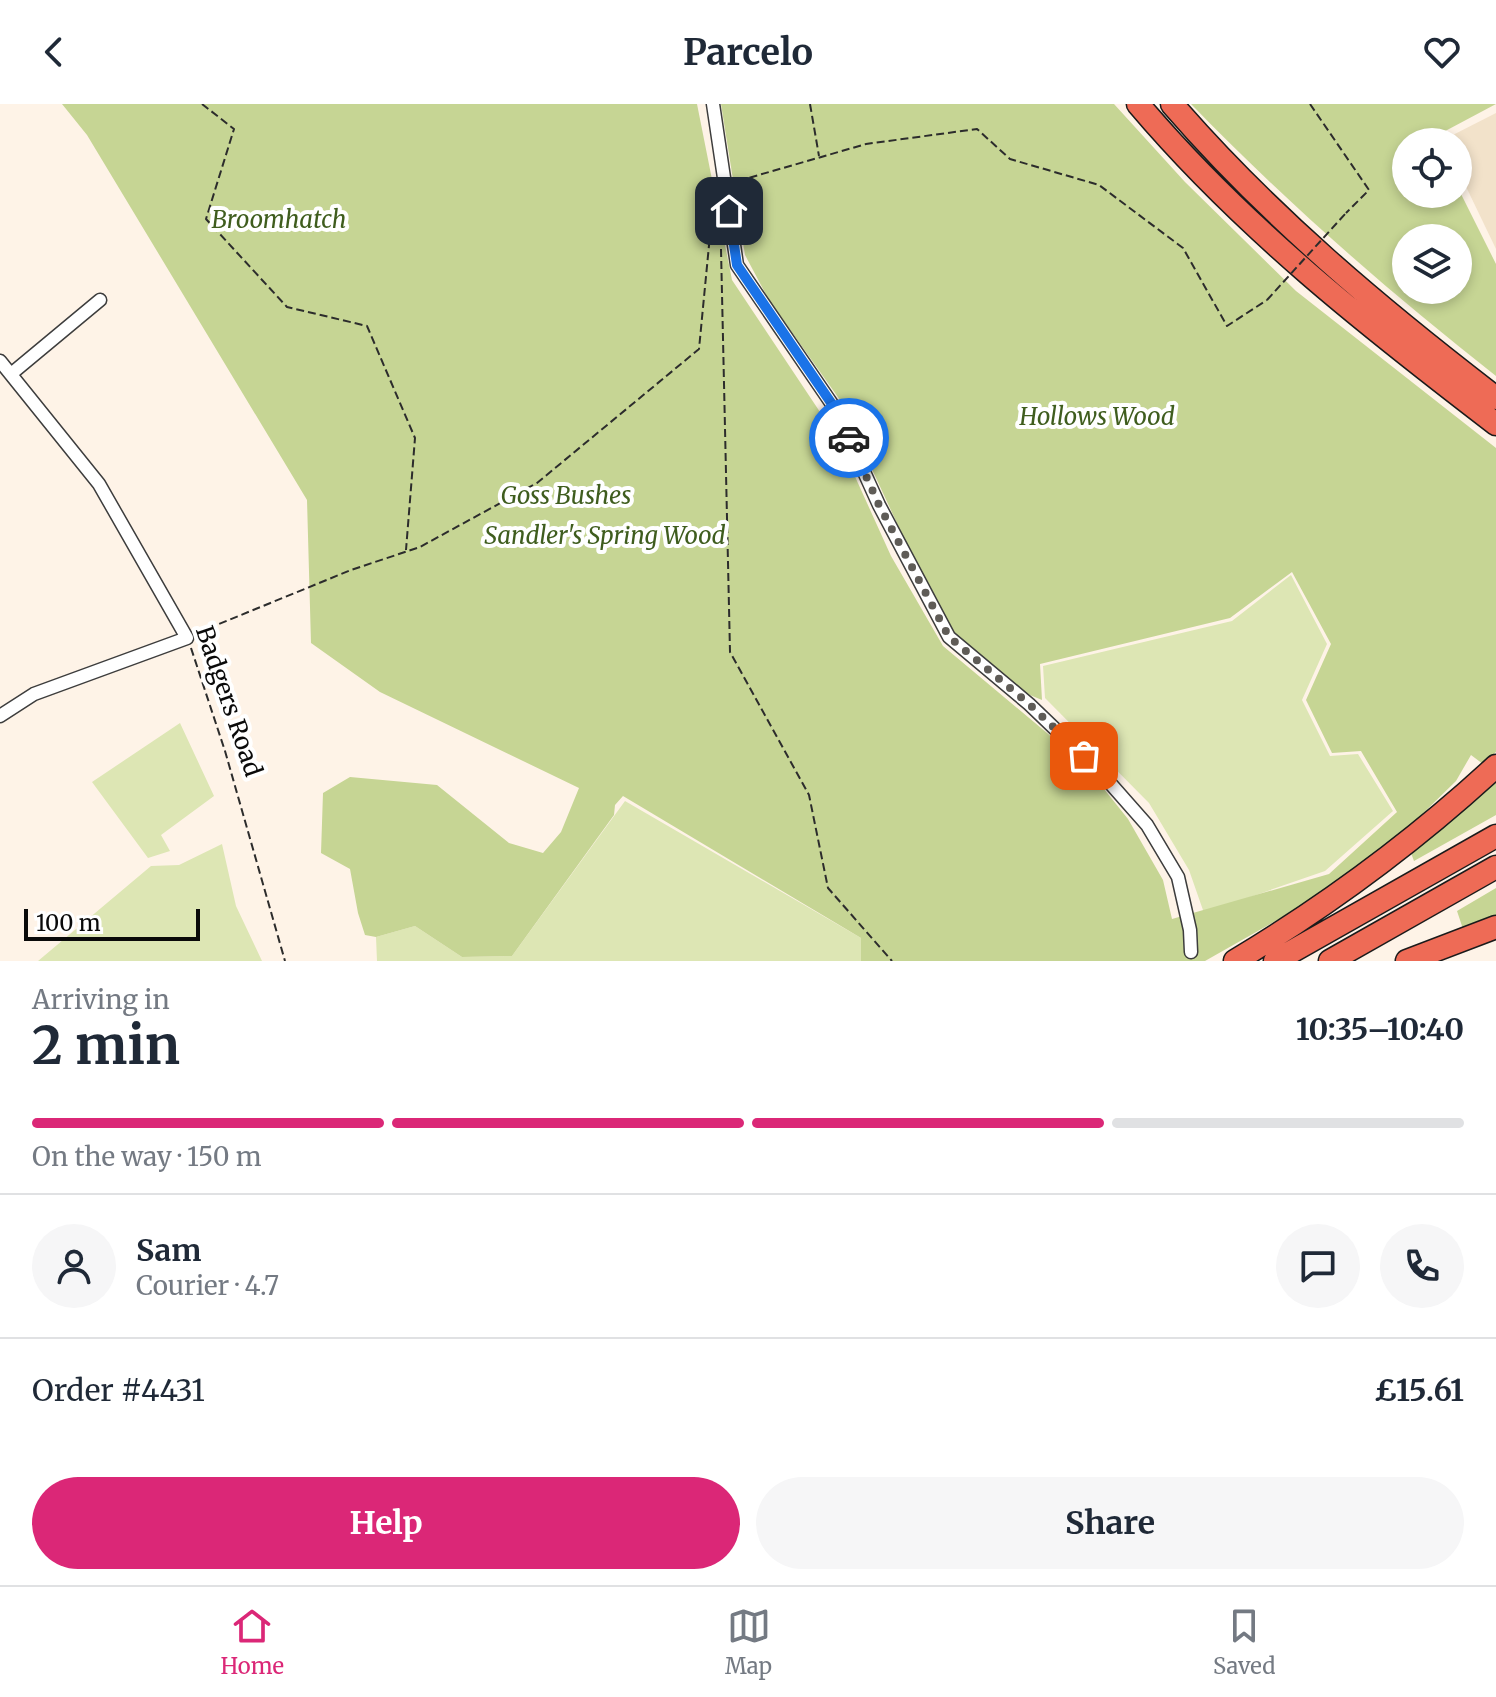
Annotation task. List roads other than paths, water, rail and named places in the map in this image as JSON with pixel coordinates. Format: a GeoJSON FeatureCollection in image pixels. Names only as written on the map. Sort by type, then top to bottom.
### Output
{"type":"FeatureCollection","features":[{"type":"Feature","properties":{"kind":"highway"},"geometry":{"type":"LineString","coordinates":[[1138,104],[1225,199],[1294,264],[1496,424]]}},
{"type":"Feature","properties":{"kind":"highway"},"geometry":{"type":"LineString","coordinates":[[1172,104],[1252,191],[1322,257],[1496,398]]}},
{"type":"Feature","properties":{"kind":"highway"},"geometry":{"type":"LineString","coordinates":[[1235,961],[1346,888],[1420,831],[1496,766]]}},
{"type":"Feature","properties":{"kind":"highway"},"geometry":{"type":"LineString","coordinates":[[1275,961],[1496,836]]}},
{"type":"Feature","properties":{"kind":"highway"},"geometry":{"type":"LineString","coordinates":[[1330,961],[1496,867]]}},
{"type":"Feature","properties":{"kind":"highway"},"geometry":{"type":"LineString","coordinates":[[1407,961],[1496,927]]}},
{"type":"Feature","properties":{"kind":"street"},"geometry":{"type":"LineString","coordinates":[[713,104],[737,265],[836,410],[879,505],[949,637],[1029,704],[1102,774],[1147,825],[1178,877],[1190,930],[1191,952]]}},
{"type":"Feature","properties":{"kind":"street"},"geometry":{"type":"LineString","coordinates":[[11,374],[100,300]]}},
{"type":"Feature","properties":{"kind":"street","name":"Badgers Road"},"geometry":{"type":"LineString","coordinates":[[0,361],[99,484],[187,638],[34,694],[0,716]]}},
{"type":"Feature","properties":{"kind":"park label","name":"Broomhatch"},"geometry":{"type":"Point","coordinates":[279,219]}},
{"type":"Feature","properties":{"kind":"park label","name":"Hollows Wood"},"geometry":{"type":"Point","coordinates":[1097,416]}},
{"type":"Feature","properties":{"kind":"park label","name":"Goss Bushes"},"geometry":{"type":"Point","coordinates":[566,495]}},
{"type":"Feature","properties":{"kind":"park label","name":"Sandler's Spring Wood"},"geometry":{"type":"Point","coordinates":[605,535]}}]}
